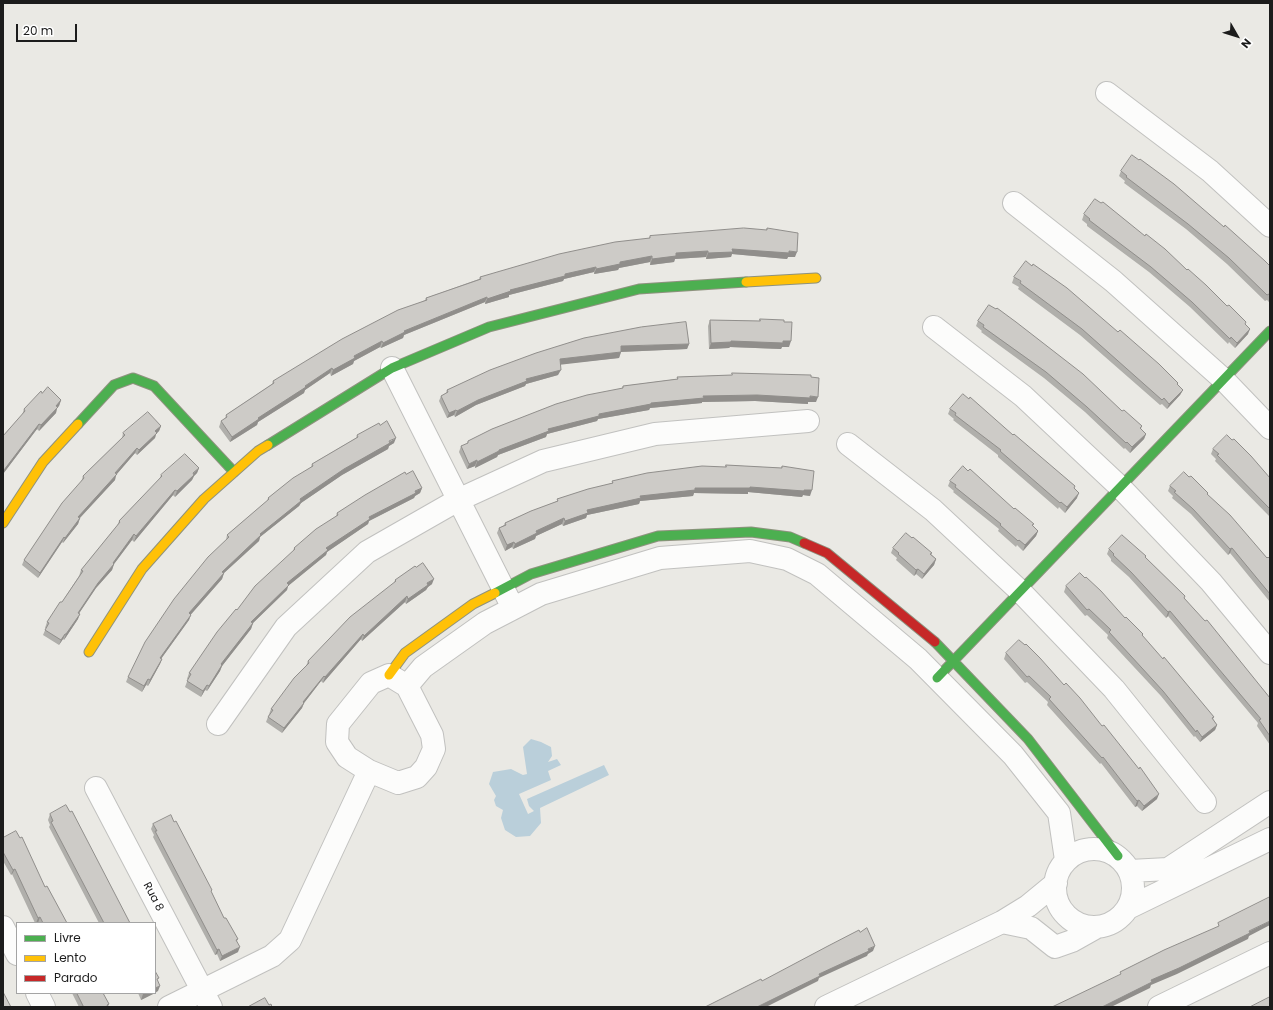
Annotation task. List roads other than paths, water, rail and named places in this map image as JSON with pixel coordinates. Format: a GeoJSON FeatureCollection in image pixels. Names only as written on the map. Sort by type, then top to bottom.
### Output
{"type":"FeatureCollection","features":[{"type":"Feature","properties":{"kind":"street"},"geometry":{"type":"LineString","coordinates":[[1107,93],[1210,171],[1270,226]]}},
{"type":"Feature","properties":{"kind":"street"},"geometry":{"type":"LineString","coordinates":[[1014,203],[1113,281],[1223,379],[1270,428]]}},
{"type":"Feature","properties":{"kind":"street"},"geometry":{"type":"LineString","coordinates":[[90,652],[142,570],[204,499],[258,451],[392,368],[488,327],[639,289],[816,278]]}},
{"type":"Feature","properties":{"kind":"street"},"geometry":{"type":"LineString","coordinates":[[934,327],[1023,396],[1120,486],[1211,582],[1270,653]]}},
{"type":"Feature","properties":{"kind":"street"},"geometry":{"type":"LineString","coordinates":[[937,678],[1270,331]]}},
{"type":"Feature","properties":{"kind":"street"},"geometry":{"type":"LineString","coordinates":[[392,368],[513,609]]}},
{"type":"Feature","properties":{"kind":"street"},"geometry":{"type":"LineString","coordinates":[[3,523],[42,462],[114,385],[133,378],[154,386],[234,472]]}},
{"type":"Feature","properties":{"kind":"street"},"geometry":{"type":"LineString","coordinates":[[218,724],[286,627],[367,552],[458,500],[543,462],[655,434],[808,421]]}},
{"type":"Feature","properties":{"kind":"street"},"geometry":{"type":"LineString","coordinates":[[848,444],[933,510],[1020,590],[1114,689],[1205,802]]}},
{"type":"Feature","properties":{"kind":"street"},"geometry":{"type":"LineString","coordinates":[[1066,860],[1059,813],[1013,755],[918,659],[818,574],[787,559],[750,551],[660,558],[541,594],[485,623],[423,667],[398,681],[371,683],[338,724],[337,742],[347,757],[369,771],[398,783],[417,777],[426,767],[434,749],[432,735],[398,681],[405,653],[472,604],[531,574],[658,536],[752,532],[790,537],[827,553],[934,642],[1028,739],[1124,863],[1133,889],[1128,908]]}},
{"type":"Feature","properties":{"kind":"street"},"geometry":{"type":"LineString","coordinates":[[169,1007],[207,999],[272,956],[290,940],[369,771]]}},
{"type":"Feature","properties":{"kind":"street","name":"Rua 8"},"geometry":{"type":"LineString","coordinates":[[96,788],[207,999]]}},
{"type":"Feature","properties":{"kind":"street"},"geometry":{"type":"LineString","coordinates":[[1097,927],[1078,924],[1063,913],[1055,896],[1056,877],[1066,860],[1082,850],[1101,849],[1124,863],[1168,869],[1270,802]]}},
{"type":"Feature","properties":{"kind":"street"},"geometry":{"type":"LineString","coordinates":[[1002,922],[1031,928],[1055,947],[1072,941],[1097,927],[1115,921],[1128,908],[1270,839]]}},
{"type":"Feature","properties":{"kind":"street"},"geometry":{"type":"LineString","coordinates":[[826,1007],[1002,922],[1028,906],[1056,883]]}},
{"type":"Feature","properties":{"kind":"street"},"geometry":{"type":"LineString","coordinates":[[3,927],[16,952]]}},
{"type":"Feature","properties":{"kind":"street"},"geometry":{"type":"LineString","coordinates":[[1159,1007],[1270,953]]}},
{"type":"Feature","properties":{"kind":"street"},"geometry":{"type":"LineString","coordinates":[[38,994],[44,1007]]}},
{"type":"Feature","properties":{"kind":"water"},"geometry":{"type":"Polygon","coordinates":[[[531,739],[551,747],[552,756],[548,762],[557,759],[561,765],[548,771],[551,780],[519,794],[528,814],[534,811],[529,806],[527,799],[604,765],[609,775],[540,808],[541,823],[530,836],[516,837],[505,830],[501,818],[503,810],[496,806],[494,800],[496,796],[489,784],[493,772],[511,769],[523,775],[527,774],[523,747],[531,739]]]}}]}
